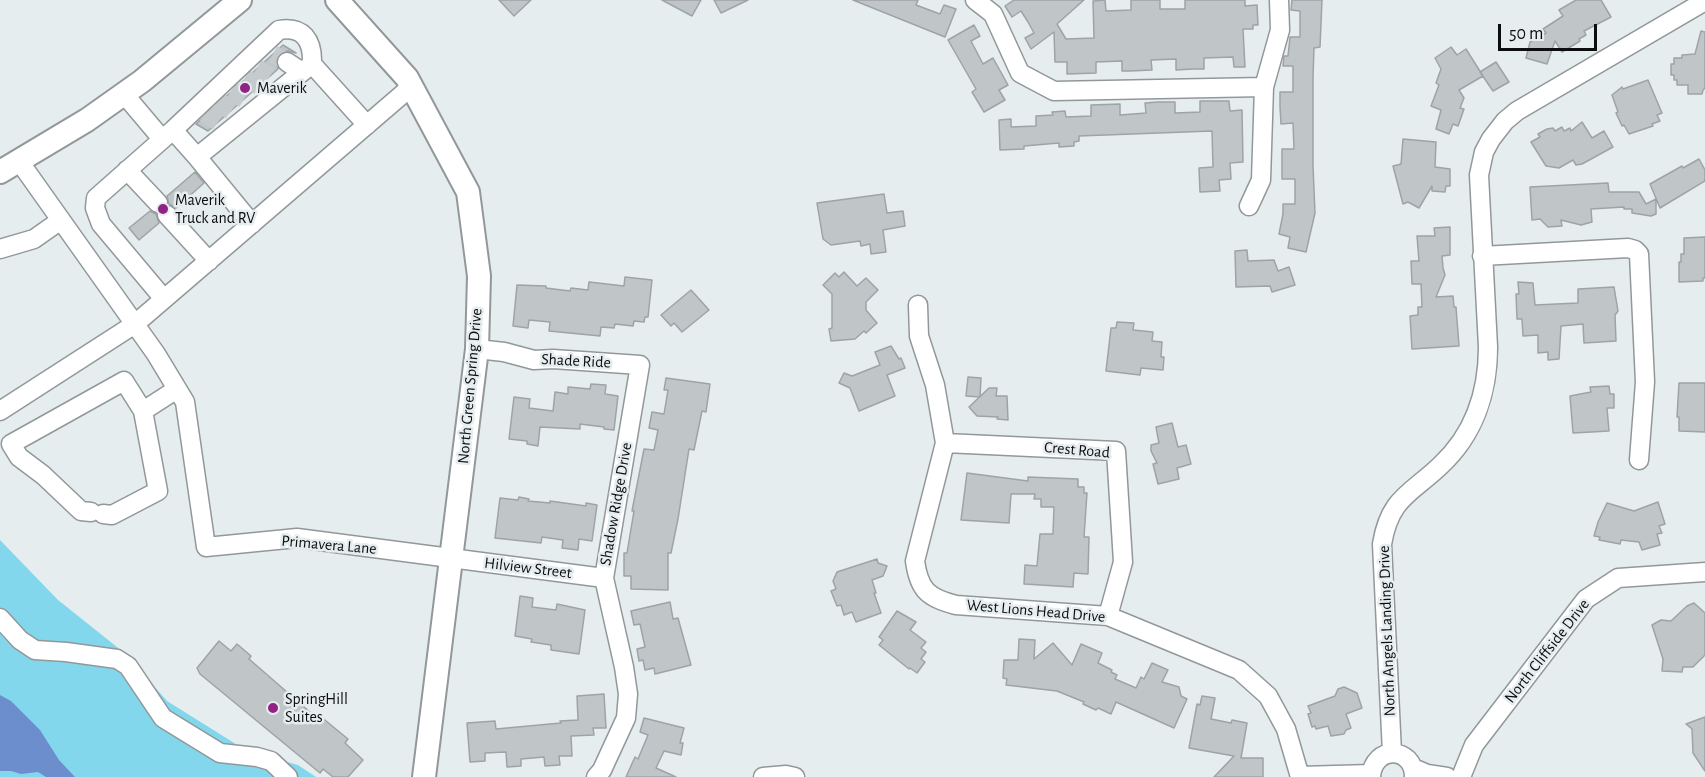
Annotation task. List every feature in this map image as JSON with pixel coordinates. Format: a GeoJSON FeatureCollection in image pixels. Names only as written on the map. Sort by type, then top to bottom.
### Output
{"type":"FeatureCollection","features":[{"type":"Feature","properties":{"kind":"main road"},"geometry":{"type":"LineString","coordinates":[[10,167],[87,120],[152,74],[240,0]]}},
{"type":"Feature","properties":{"kind":"main road","name":"North Green Spring Drive"},"geometry":{"type":"LineString","coordinates":[[337,0],[408,78],[468,192],[479,276],[477,349],[424,777]]}},
{"type":"Feature","properties":{"kind":"street"},"geometry":{"type":"LineString","coordinates":[[975,0],[993,14],[1020,73],[1054,91],[1264,87]]}},
{"type":"Feature","properties":{"kind":"street"},"geometry":{"type":"LineString","coordinates":[[1249,206],[1261,180],[1264,87],[1280,30],[1279,0]]}},
{"type":"Feature","properties":{"kind":"street","name":"North Angels Landing Drive"},"geometry":{"type":"LineString","coordinates":[[1392,753],[1382,560],[1383,537],[1391,515],[1399,502],[1409,490],[1450,455],[1466,434],[1485,386],[1488,360],[1479,175],[1484,153],[1500,126],[1523,107],[1705,1]]}},
{"type":"Feature","properties":{"kind":"street"},"geometry":{"type":"LineString","coordinates":[[164,299],[102,224],[95,208],[96,198],[167,134],[239,95],[307,68],[313,52],[310,43],[299,31],[289,28],[279,30],[273,54],[239,95],[197,157]]}},
{"type":"Feature","properties":{"kind":"street"},"geometry":{"type":"LineString","coordinates":[[273,54],[307,68],[367,125]]}},
{"type":"Feature","properties":{"kind":"street"},"geometry":{"type":"LineString","coordinates":[[0,411],[135,324],[412,86]]}},
{"type":"Feature","properties":{"kind":"street"},"geometry":{"type":"LineString","coordinates":[[124,94],[167,134],[197,157],[252,224]]}},
{"type":"Feature","properties":{"kind":"street"},"geometry":{"type":"LineString","coordinates":[[10,167],[61,220],[135,324],[177,389],[143,411]]}},
{"type":"Feature","properties":{"kind":"street"},"geometry":{"type":"LineString","coordinates":[[127,170],[209,261]]}},
{"type":"Feature","properties":{"kind":"street"},"geometry":{"type":"LineString","coordinates":[[0,249],[34,239],[61,220]]}},
{"type":"Feature","properties":{"kind":"street"},"geometry":{"type":"LineString","coordinates":[[1482,256],[1628,248],[1635,250],[1640,260],[1645,356],[1639,460]]}},
{"type":"Feature","properties":{"kind":"street"},"geometry":{"type":"LineString","coordinates":[[918,305],[920,336],[935,385],[945,442]]}},
{"type":"Feature","properties":{"kind":"street","name":"Shade Ride"},"geometry":{"type":"LineString","coordinates":[[477,349],[504,352],[534,360],[553,359],[640,365]]}},
{"type":"Feature","properties":{"kind":"street","name":"Shadow Ridge Drive"},"geometry":{"type":"LineString","coordinates":[[596,777],[602,770],[626,718],[628,693],[624,667],[604,578],[640,365]]}},
{"type":"Feature","properties":{"kind":"street"},"geometry":{"type":"LineString","coordinates":[[124,381],[143,411],[158,491],[112,514],[81,511],[43,475],[19,457],[11,444],[124,381]]}},
{"type":"Feature","properties":{"kind":"street","name":"Primavera Lane"},"geometry":{"type":"LineString","coordinates":[[177,389],[185,402],[206,547],[297,538],[452,558]]}},
{"type":"Feature","properties":{"kind":"street","name":"Crest Road"},"geometry":{"type":"LineString","coordinates":[[945,442],[1116,451],[1124,561],[1108,616]]}},
{"type":"Feature","properties":{"kind":"street","name":"West Lions Head Drive"},"geometry":{"type":"LineString","coordinates":[[945,442],[915,561],[917,574],[924,589],[937,600],[956,605],[1108,616],[1239,670],[1268,696],[1286,729],[1300,777]]}},
{"type":"Feature","properties":{"kind":"street","name":"Hilview Street"},"geometry":{"type":"LineString","coordinates":[[452,558],[604,578]]}},
{"type":"Feature","properties":{"kind":"street","name":"North Cliffside Drive"},"geometry":{"type":"LineString","coordinates":[[1461,777],[1474,745],[1586,599],[1618,578],[1705,572]]}},
{"type":"Feature","properties":{"kind":"street"},"geometry":{"type":"LineString","coordinates":[[0,618],[21,640],[35,650],[117,659],[128,666],[163,718],[220,753],[271,761],[288,777]]}},
{"type":"Feature","properties":{"kind":"street"},"geometry":{"type":"LineString","coordinates":[[1300,777],[1371,776],[1374,763],[1379,758],[1392,753],[1405,757],[1414,772],[1447,777]]}},
{"type":"Feature","properties":{"kind":"street"},"geometry":{"type":"LineString","coordinates":[[763,777],[786,775],[795,777]]}},
{"type":"Feature","properties":{"kind":"shaded area"},"geometry":{"type":"Polygon","coordinates":[[[0,540],[58,600],[127,655],[167,701],[247,751],[298,765],[316,777],[0,777],[0,540]]]}},
{"type":"Feature","properties":{"kind":"shaded area"},"geometry":{"type":"Polygon","coordinates":[[[0,695],[11,701],[40,730],[59,760],[75,777],[46,777],[38,772],[21,774],[0,771],[0,695]]]}},
{"type":"Feature","properties":{"kind":"building"},"geometry":{"type":"Polygon","coordinates":[[[499,0],[531,0],[514,16],[499,0]]]}},
{"type":"Feature","properties":{"kind":"building"},"geometry":{"type":"Polygon","coordinates":[[[662,0],[701,0],[692,16],[662,0]]]}},
{"type":"Feature","properties":{"kind":"building"},"geometry":{"type":"Polygon","coordinates":[[[714,0],[748,0],[721,13],[714,0]]]}},
{"type":"Feature","properties":{"kind":"building"},"geometry":{"type":"Polygon","coordinates":[[[853,0],[918,0],[916,5],[940,14],[944,5],[956,9],[945,37],[853,0]]]}},
{"type":"Feature","properties":{"kind":"building"},"geometry":{"type":"Polygon","coordinates":[[[1014,0],[1084,0],[1057,24],[1066,39],[1094,38],[1093,1],[1105,0],[1106,11],[1131,10],[1131,0],[1160,0],[1160,9],[1185,9],[1185,0],[1245,0],[1245,6],[1257,5],[1258,25],[1253,25],[1253,29],[1243,29],[1245,67],[1234,67],[1233,57],[1204,58],[1204,69],[1176,70],[1176,59],[1151,60],[1152,70],[1130,71],[1122,71],[1122,61],[1096,62],[1096,73],[1067,74],[1067,62],[1055,62],[1054,32],[1031,49],[1025,38],[1034,33],[1028,22],[1021,11],[1012,17],[1005,6],[1014,0]]]}},
{"type":"Feature","properties":{"kind":"building"},"geometry":{"type":"Polygon","coordinates":[[[1292,0],[1322,0],[1320,47],[1314,48],[1313,77],[1315,213],[1306,252],[1288,248],[1290,237],[1279,234],[1283,204],[1295,204],[1295,179],[1282,179],[1282,149],[1294,149],[1293,123],[1281,124],[1280,107],[1280,92],[1293,92],[1293,66],[1283,66],[1284,56],[1288,56],[1290,37],[1300,37],[1300,11],[1291,10],[1292,0]]]}},
{"type":"Feature","properties":{"kind":"building"},"geometry":{"type":"Polygon","coordinates":[[[1576,0],[1601,0],[1611,17],[1584,31],[1586,35],[1579,39],[1580,41],[1562,52],[1555,41],[1547,64],[1526,58],[1530,42],[1546,33],[1543,29],[1563,16],[1559,10],[1576,0]]]}},
{"type":"Feature","properties":{"kind":"building"},"geometry":{"type":"Polygon","coordinates":[[[974,25],[980,36],[971,41],[983,64],[993,58],[1008,85],[999,90],[1005,100],[984,112],[972,92],[976,89],[948,40],[974,25]]]}},
{"type":"Feature","properties":{"kind":"building"},"geometry":{"type":"Polygon","coordinates":[[[1701,31],[1705,32],[1705,88],[1702,94],[1688,94],[1688,85],[1677,85],[1674,75],[1671,75],[1671,64],[1674,64],[1674,58],[1695,54],[1701,31]]]}},
{"type":"Feature","properties":{"kind":"building","name":"Maverik"},"geometry":{"type":"Polygon","coordinates":[[[283,45],[296,53],[282,52],[276,61],[278,69],[208,131],[196,124],[283,45]]]}},
{"type":"Feature","properties":{"kind":"building"},"geometry":{"type":"Polygon","coordinates":[[[1451,47],[1457,55],[1466,49],[1483,76],[1459,90],[1464,98],[1460,108],[1464,109],[1458,126],[1453,124],[1449,134],[1436,129],[1441,110],[1431,106],[1439,85],[1436,83],[1441,69],[1435,58],[1451,47]]]}},
{"type":"Feature","properties":{"kind":"building"},"geometry":{"type":"Polygon","coordinates":[[[1496,62],[1509,82],[1493,91],[1480,72],[1496,62]]]}},
{"type":"Feature","properties":{"kind":"building"},"geometry":{"type":"Polygon","coordinates":[[[1648,80],[1662,113],[1657,115],[1660,121],[1652,124],[1653,126],[1629,134],[1616,113],[1618,112],[1612,95],[1622,87],[1623,89],[1648,80]]]}},
{"type":"Feature","properties":{"kind":"building"},"geometry":{"type":"Polygon","coordinates":[[[1200,101],[1229,101],[1230,111],[1242,110],[1243,162],[1230,163],[1231,179],[1219,180],[1220,191],[1200,192],[1199,168],[1213,167],[1212,131],[1079,136],[1079,141],[1074,142],[1074,146],[1059,147],[1059,143],[1024,146],[1024,149],[1000,150],[999,120],[1011,119],[1011,127],[1036,126],[1036,116],[1053,115],[1052,112],[1065,111],[1066,117],[1091,116],[1091,105],[1120,104],[1120,115],[1146,113],[1145,103],[1158,102],[1175,102],[1175,113],[1200,112],[1200,101]]]}},
{"type":"Feature","properties":{"kind":"building"},"geometry":{"type":"Polygon","coordinates":[[[1582,122],[1592,138],[1604,131],[1613,147],[1582,164],[1576,165],[1573,160],[1559,168],[1546,166],[1531,142],[1547,129],[1553,128],[1555,131],[1562,127],[1564,131],[1570,128],[1571,131],[1582,122]]]}},
{"type":"Feature","properties":{"kind":"building"},"geometry":{"type":"Polygon","coordinates":[[[1403,139],[1436,142],[1435,167],[1450,169],[1450,186],[1446,186],[1445,192],[1432,191],[1432,186],[1419,208],[1408,202],[1403,204],[1393,166],[1401,164],[1403,139]]]}},
{"type":"Feature","properties":{"kind":"building"},"geometry":{"type":"Polygon","coordinates":[[[1699,159],[1705,170],[1705,181],[1660,208],[1650,184],[1699,159]]]}},
{"type":"Feature","properties":{"kind":"building"},"geometry":{"type":"Polygon","coordinates":[[[195,172],[204,183],[176,208],[169,204],[167,196],[195,172]]]}},
{"type":"Feature","properties":{"kind":"building"},"geometry":{"type":"Polygon","coordinates":[[[1608,183],[1609,192],[1639,192],[1646,204],[1656,199],[1656,214],[1651,216],[1632,213],[1632,209],[1624,209],[1624,207],[1591,209],[1592,222],[1581,225],[1561,220],[1562,226],[1548,227],[1540,219],[1532,220],[1530,187],[1608,183]]]}},
{"type":"Feature","properties":{"kind":"building"},"geometry":{"type":"Polygon","coordinates":[[[884,194],[887,213],[903,211],[905,226],[883,230],[886,252],[871,254],[870,244],[861,246],[860,241],[831,245],[823,239],[817,203],[884,194]]]}},
{"type":"Feature","properties":{"kind":"building"},"geometry":{"type":"Polygon","coordinates":[[[150,211],[156,214],[159,223],[139,240],[129,228],[150,211]]]}},
{"type":"Feature","properties":{"kind":"building"},"geometry":{"type":"Polygon","coordinates":[[[1450,227],[1450,255],[1442,256],[1445,275],[1436,297],[1453,296],[1459,346],[1412,349],[1410,316],[1418,315],[1418,307],[1422,307],[1421,284],[1412,284],[1411,261],[1419,261],[1417,236],[1435,236],[1434,228],[1450,227]]]}},
{"type":"Feature","properties":{"kind":"building"},"geometry":{"type":"Polygon","coordinates":[[[1705,237],[1705,278],[1703,281],[1679,282],[1679,262],[1681,262],[1681,254],[1684,254],[1684,238],[1705,237]]]}},
{"type":"Feature","properties":{"kind":"building"},"geometry":{"type":"Polygon","coordinates":[[[1247,250],[1248,261],[1274,260],[1278,271],[1289,267],[1295,285],[1272,292],[1270,286],[1236,287],[1235,251],[1247,250]]]}},
{"type":"Feature","properties":{"kind":"building"},"geometry":{"type":"Polygon","coordinates":[[[844,272],[857,286],[866,278],[878,290],[866,302],[866,310],[877,323],[855,339],[831,341],[829,329],[832,328],[832,294],[823,285],[835,273],[839,277],[844,272]]]}},
{"type":"Feature","properties":{"kind":"building"},"geometry":{"type":"Polygon","coordinates":[[[625,277],[652,280],[648,317],[645,317],[644,322],[634,321],[633,326],[615,324],[614,328],[601,327],[600,336],[549,331],[550,322],[529,320],[528,328],[513,326],[517,285],[546,286],[546,288],[570,291],[571,288],[588,290],[589,282],[624,286],[625,277]]]}},
{"type":"Feature","properties":{"kind":"building"},"geometry":{"type":"Polygon","coordinates":[[[1518,282],[1533,283],[1535,305],[1578,303],[1578,289],[1614,287],[1618,311],[1615,315],[1616,341],[1584,343],[1583,324],[1561,326],[1559,359],[1548,360],[1548,352],[1538,353],[1538,335],[1523,336],[1522,319],[1517,319],[1518,282]]]}},
{"type":"Feature","properties":{"kind":"building"},"geometry":{"type":"Polygon","coordinates":[[[691,290],[709,310],[682,332],[674,323],[671,326],[661,315],[691,290]]]}},
{"type":"Feature","properties":{"kind":"building"},"geometry":{"type":"Polygon","coordinates":[[[1117,322],[1134,323],[1133,330],[1153,332],[1152,341],[1162,342],[1163,370],[1141,368],[1140,375],[1106,371],[1111,328],[1116,328],[1117,322]]]}},
{"type":"Feature","properties":{"kind":"building"},"geometry":{"type":"Polygon","coordinates":[[[891,346],[899,359],[901,358],[905,368],[887,375],[895,396],[859,411],[850,388],[839,383],[844,373],[852,376],[880,365],[875,352],[891,346]]]}},
{"type":"Feature","properties":{"kind":"building"},"geometry":{"type":"Polygon","coordinates":[[[968,377],[981,378],[980,397],[966,396],[968,377]]]}},
{"type":"Feature","properties":{"kind":"building"},"geometry":{"type":"Polygon","coordinates":[[[666,378],[710,384],[706,412],[702,411],[694,450],[689,449],[678,519],[671,553],[668,553],[668,590],[631,589],[631,576],[624,576],[624,553],[627,553],[634,511],[632,511],[644,449],[654,450],[658,430],[649,428],[652,412],[664,414],[668,390],[664,390],[666,378]]]}},
{"type":"Feature","properties":{"kind":"building"},"geometry":{"type":"Polygon","coordinates":[[[1679,383],[1705,383],[1705,432],[1679,431],[1679,417],[1677,417],[1679,383]]]}},
{"type":"Feature","properties":{"kind":"building"},"geometry":{"type":"Polygon","coordinates":[[[591,384],[606,385],[605,394],[618,396],[614,430],[580,424],[580,429],[540,427],[538,446],[527,444],[527,441],[509,439],[514,397],[530,399],[529,408],[553,411],[555,392],[568,394],[568,387],[590,389],[591,384]]]}},
{"type":"Feature","properties":{"kind":"building"},"geometry":{"type":"Polygon","coordinates":[[[1609,386],[1610,394],[1614,394],[1614,408],[1607,408],[1609,431],[1573,433],[1570,396],[1591,392],[1590,387],[1609,386]]]}},
{"type":"Feature","properties":{"kind":"building"},"geometry":{"type":"Polygon","coordinates":[[[989,388],[997,388],[996,396],[1007,396],[1008,420],[977,416],[969,407],[989,388]]]}},
{"type":"Feature","properties":{"kind":"building"},"geometry":{"type":"Polygon","coordinates":[[[1172,423],[1178,447],[1186,445],[1191,464],[1177,468],[1179,479],[1158,484],[1153,464],[1157,463],[1151,451],[1151,445],[1159,443],[1156,427],[1172,423]]]}},
{"type":"Feature","properties":{"kind":"building"},"geometry":{"type":"Polygon","coordinates":[[[967,473],[1028,481],[1028,477],[1078,479],[1078,487],[1084,487],[1084,493],[1087,493],[1084,537],[1089,537],[1088,574],[1074,573],[1073,587],[1024,584],[1025,565],[1037,566],[1040,534],[1053,534],[1054,507],[1041,507],[1041,499],[1034,499],[1035,494],[1011,494],[1009,523],[961,520],[967,473]]]}},
{"type":"Feature","properties":{"kind":"building"},"geometry":{"type":"Polygon","coordinates":[[[519,497],[529,499],[528,501],[597,505],[592,541],[579,539],[578,550],[562,548],[563,540],[542,537],[541,543],[495,538],[500,498],[518,500],[519,497]]]}},
{"type":"Feature","properties":{"kind":"building"},"geometry":{"type":"Polygon","coordinates":[[[1658,502],[1665,524],[1659,526],[1662,533],[1657,534],[1660,545],[1642,550],[1639,542],[1621,540],[1620,544],[1599,540],[1600,537],[1594,536],[1607,503],[1634,511],[1658,502]]]}},
{"type":"Feature","properties":{"kind":"building"},"geometry":{"type":"Polygon","coordinates":[[[877,559],[878,563],[887,566],[883,576],[872,580],[881,613],[856,622],[852,612],[844,615],[841,605],[837,606],[831,591],[836,589],[833,581],[837,572],[877,559]]]}},
{"type":"Feature","properties":{"kind":"building"},"geometry":{"type":"Polygon","coordinates":[[[520,596],[533,598],[532,607],[556,610],[557,604],[585,610],[579,654],[551,650],[551,645],[531,642],[532,639],[515,636],[520,596]]]}},
{"type":"Feature","properties":{"kind":"building"},"geometry":{"type":"Polygon","coordinates":[[[670,602],[673,619],[678,618],[691,665],[655,674],[654,668],[645,670],[643,660],[639,661],[637,649],[645,647],[640,624],[634,625],[631,611],[670,602]]]}},
{"type":"Feature","properties":{"kind":"building"},"geometry":{"type":"Polygon","coordinates":[[[1694,603],[1705,613],[1705,655],[1693,667],[1683,667],[1682,672],[1662,671],[1663,659],[1652,625],[1661,620],[1671,621],[1687,606],[1694,603]]]}},
{"type":"Feature","properties":{"kind":"building"},"geometry":{"type":"Polygon","coordinates":[[[897,611],[916,622],[910,630],[926,642],[921,648],[926,652],[921,659],[925,662],[917,673],[879,645],[883,640],[879,637],[897,611]]]}},
{"type":"Feature","properties":{"kind":"building"},"geometry":{"type":"Polygon","coordinates":[[[1019,639],[1035,640],[1034,659],[1053,643],[1072,665],[1081,644],[1102,653],[1098,663],[1112,670],[1111,672],[1117,675],[1115,679],[1136,688],[1141,677],[1144,679],[1152,663],[1168,670],[1162,682],[1179,687],[1181,696],[1187,699],[1174,728],[1116,702],[1111,714],[1098,708],[1096,710],[1083,704],[1084,702],[1057,691],[1006,685],[1007,679],[1003,678],[1004,660],[1018,660],[1019,639]]]}},
{"type":"Feature","properties":{"kind":"building","name":"SpringHill Suites"},"geometry":{"type":"Polygon","coordinates":[[[219,641],[231,651],[237,644],[251,656],[249,659],[318,719],[320,716],[348,739],[345,743],[363,760],[348,777],[333,777],[323,769],[320,773],[200,674],[197,668],[219,641]]]}},
{"type":"Feature","properties":{"kind":"building"},"geometry":{"type":"Polygon","coordinates":[[[1344,687],[1357,693],[1362,708],[1346,714],[1351,728],[1344,734],[1331,736],[1328,726],[1316,729],[1315,726],[1312,727],[1308,706],[1335,696],[1338,689],[1344,687]]]}},
{"type":"Feature","properties":{"kind":"building"},"geometry":{"type":"Polygon","coordinates":[[[604,694],[606,728],[593,728],[594,735],[571,736],[572,756],[559,756],[560,765],[545,766],[544,757],[521,759],[521,766],[507,767],[506,752],[485,753],[485,761],[470,762],[467,723],[495,721],[496,729],[578,720],[577,696],[604,694]]]}},
{"type":"Feature","properties":{"kind":"building"},"geometry":{"type":"Polygon","coordinates":[[[1202,696],[1215,698],[1211,719],[1247,723],[1241,758],[1263,758],[1263,777],[1214,777],[1234,756],[1189,748],[1197,704],[1200,705],[1202,696]]]}},
{"type":"Feature","properties":{"kind":"building"},"geometry":{"type":"Polygon","coordinates":[[[1705,717],[1705,771],[1693,753],[1692,729],[1686,724],[1705,717]]]}},
{"type":"Feature","properties":{"kind":"building"},"geometry":{"type":"Polygon","coordinates":[[[644,718],[684,728],[680,743],[683,743],[681,755],[664,751],[656,768],[676,777],[626,777],[635,757],[638,759],[648,735],[640,732],[644,718]]]}},
{"type":"Feature","properties":{"kind":"tunnel"},"geometry":{"type":"LineString","coordinates":[[273,54],[287,62]]}},
{"type":"Feature","properties":{"kind":"tunnel"},"geometry":{"type":"LineString","coordinates":[[257,68],[270,76]]}},
{"type":"Feature","properties":{"kind":"tunnel"},"geometry":{"type":"LineString","coordinates":[[245,78],[259,86]]}},
{"type":"Feature","properties":{"kind":"tunnel"},"geometry":{"type":"LineString","coordinates":[[231,91],[244,99]]}},
{"type":"Feature","properties":{"kind":"tunnel"},"geometry":{"type":"LineString","coordinates":[[218,101],[231,111]]}},
{"type":"Feature","properties":{"kind":"tunnel"},"geometry":{"type":"LineString","coordinates":[[205,113],[218,122]]}},
{"type":"Feature","properties":{"kind":"place","name":"Maverik"},"geometry":{"type":"Point","coordinates":[245,88]}},
{"type":"Feature","properties":{"kind":"place","name":"Maverik Truck and RV"},"geometry":{"type":"Point","coordinates":[163,209]}},
{"type":"Feature","properties":{"kind":"place","name":"SpringHill Suites"},"geometry":{"type":"Point","coordinates":[273,708]}}]}
